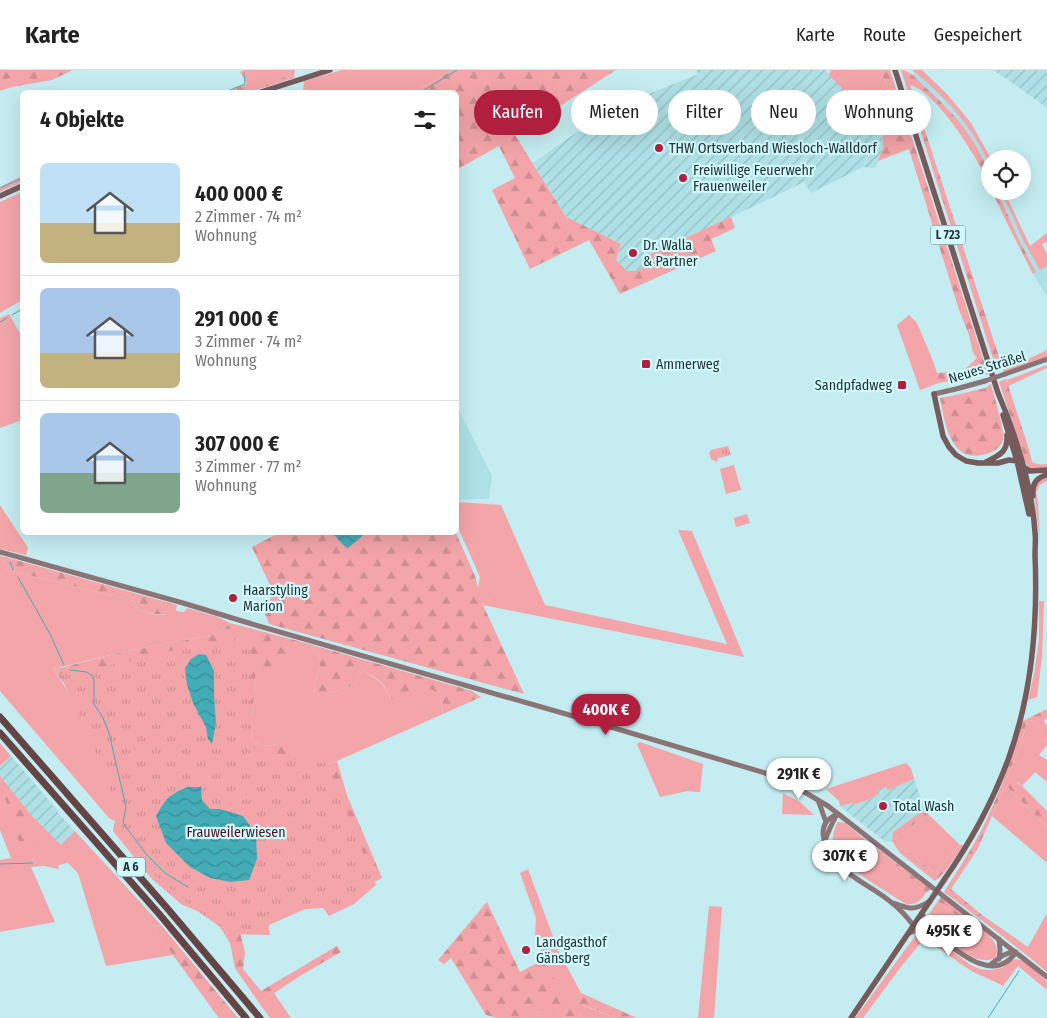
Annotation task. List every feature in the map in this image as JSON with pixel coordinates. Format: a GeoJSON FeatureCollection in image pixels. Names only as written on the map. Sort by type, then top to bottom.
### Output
{"type":"FeatureCollection","features":[{"type":"Feature","properties":{"kind":"highway","name":"A 6"},"geometry":{"type":"LineString","coordinates":[[0,717],[167,908],[260,1018]]}},
{"type":"Feature","properties":{"kind":"highway","name":"A 6"},"geometry":{"type":"LineString","coordinates":[[0,732],[160,915],[246,1018]]}},
{"type":"Feature","properties":{"kind":"main road"},"geometry":{"type":"LineString","coordinates":[[267,90],[330,70]]}},
{"type":"Feature","properties":{"kind":"main road","name":"L 723"},"geometry":{"type":"LineString","coordinates":[[895,70],[998,393],[1017,461],[1035,546]]}},
{"type":"Feature","properties":{"kind":"main road"},"geometry":{"type":"LineString","coordinates":[[0,196],[20,187]]}},
{"type":"Feature","properties":{"kind":"main road","name":"Neues Sträßel"},"geometry":{"type":"LineString","coordinates":[[934,394],[956,390],[1047,359]]}},
{"type":"Feature","properties":{"kind":"main road","name":"L 723"},"geometry":{"type":"LineString","coordinates":[[851,1018],[969,843],[1008,759],[1020,718],[1034,641],[1036,533],[1031,500],[1018,446],[998,393]]}},
{"type":"Feature","properties":{"kind":"main road"},"geometry":{"type":"LineString","coordinates":[[934,394],[943,436],[956,455],[966,461],[984,463],[1017,461]]}},
{"type":"Feature","properties":{"kind":"main road"},"geometry":{"type":"LineString","coordinates":[[984,463],[998,456],[1006,447],[1008,436],[1006,426]]}},
{"type":"Feature","properties":{"kind":"main road"},"geometry":{"type":"LineString","coordinates":[[1023,467],[1030,471],[1047,470]]}},
{"type":"Feature","properties":{"kind":"main road"},"geometry":{"type":"LineString","coordinates":[[1031,500],[1035,482],[1039,477],[1047,475]]}},
{"type":"Feature","properties":{"kind":"main road"},"geometry":{"type":"LineString","coordinates":[[0,552],[183,603],[765,773],[818,799],[1047,977]]}},
{"type":"Feature","properties":{"kind":"main road"},"geometry":{"type":"LineString","coordinates":[[818,799],[826,822]]}},
{"type":"Feature","properties":{"kind":"main road"},"geometry":{"type":"LineString","coordinates":[[838,814],[832,816],[826,822],[823,831],[830,855],[840,866],[891,902],[913,925]]}},
{"type":"Feature","properties":{"kind":"main road"},"geometry":{"type":"LineString","coordinates":[[825,842],[838,814]]}},
{"type":"Feature","properties":{"kind":"main road"},"geometry":{"type":"LineString","coordinates":[[891,902],[912,909],[930,901]]}},
{"type":"Feature","properties":{"kind":"main road"},"geometry":{"type":"LineString","coordinates":[[922,913],[924,920],[932,931]]}},
{"type":"Feature","properties":{"kind":"main road"},"geometry":{"type":"LineString","coordinates":[[908,934],[920,928],[932,931],[973,961],[982,965],[996,966],[1004,963],[1013,957],[1016,952]]}},
{"type":"Feature","properties":{"kind":"main road"},"geometry":{"type":"LineString","coordinates":[[999,938],[999,959]]}},
{"type":"Feature","properties":{"kind":"main road"},"geometry":{"type":"LineString","coordinates":[[990,965],[1009,952],[1016,952]]}},
{"type":"Feature","properties":{"kind":"shaded area"},"geometry":{"type":"Polygon","coordinates":[[[696,70],[825,70],[844,90],[826,90],[826,135],[882,135],[883,147],[875,168],[863,167],[811,193],[804,182],[650,254],[649,263],[638,271],[627,271],[616,260],[621,244],[566,217],[533,163],[573,135],[658,135],[658,90],[698,74],[696,70]]]}},
{"type":"Feature","properties":{"kind":"shaded area"},"geometry":{"type":"Polygon","coordinates":[[[993,70],[1047,70],[1047,108],[1007,79],[993,70]]]}},
{"type":"Feature","properties":{"kind":"shaded area"},"geometry":{"type":"Polygon","coordinates":[[[915,72],[944,97],[968,125],[982,150],[981,155],[964,128],[941,100],[912,76],[915,72]]]}},
{"type":"Feature","properties":{"kind":"shaded area"},"geometry":{"type":"Polygon","coordinates":[[[1001,200],[1005,200],[1023,240],[1040,269],[1047,266],[1047,297],[1033,274],[1036,271],[1020,242],[1001,200]]]}},
{"type":"Feature","properties":{"kind":"shaded area"},"geometry":{"type":"Polygon","coordinates":[[[459,410],[492,476],[489,499],[459,500],[459,410]]]}},
{"type":"Feature","properties":{"kind":"shaded area"},"geometry":{"type":"Polygon","coordinates":[[[11,756],[75,831],[61,846],[32,816],[0,776],[0,766],[11,756]]]}},
{"type":"Feature","properties":{"kind":"shaded area"},"geometry":{"type":"Polygon","coordinates":[[[914,779],[925,809],[893,832],[892,841],[887,842],[883,840],[840,806],[853,803],[855,805],[878,794],[877,790],[886,787],[888,790],[914,779]]]}},
{"type":"Feature","properties":{"kind":"green space"},"geometry":{"type":"Polygon","coordinates":[[[0,70],[73,70],[52,80],[0,91],[0,70]]]}},
{"type":"Feature","properties":{"kind":"green space"},"geometry":{"type":"Polygon","coordinates":[[[245,70],[290,70],[289,76],[253,88],[247,84],[240,72],[245,70]]]}},
{"type":"Feature","properties":{"kind":"green space"},"geometry":{"type":"Polygon","coordinates":[[[290,70],[295,70],[294,78],[256,90],[230,90],[247,84],[253,87],[289,76],[290,70]]]}},
{"type":"Feature","properties":{"kind":"green space"},"geometry":{"type":"Polygon","coordinates":[[[342,70],[453,70],[418,90],[303,90],[304,81],[342,70]]]}},
{"type":"Feature","properties":{"kind":"green space"},"geometry":{"type":"Polygon","coordinates":[[[453,70],[616,70],[585,90],[571,90],[571,99],[561,105],[561,90],[474,90],[474,135],[515,135],[566,217],[621,244],[616,260],[627,271],[638,271],[649,263],[650,254],[731,217],[735,228],[711,239],[716,251],[620,294],[589,240],[530,269],[492,190],[515,178],[499,146],[459,168],[459,90],[418,90],[453,70]]]}},
{"type":"Feature","properties":{"kind":"green space"},"geometry":{"type":"Polygon","coordinates":[[[831,70],[880,70],[888,89],[843,90],[829,75],[831,70]]]}},
{"type":"Feature","properties":{"kind":"green space"},"geometry":{"type":"Polygon","coordinates":[[[880,70],[890,70],[896,90],[885,90],[888,89],[880,70]]]}},
{"type":"Feature","properties":{"kind":"green space"},"geometry":{"type":"Polygon","coordinates":[[[901,70],[916,78],[928,90],[920,90],[910,85],[912,90],[907,90],[901,70]]]}},
{"type":"Feature","properties":{"kind":"green space"},"geometry":{"type":"Polygon","coordinates":[[[912,70],[922,70],[947,94],[971,123],[986,150],[982,150],[967,125],[936,90],[912,70]]]}},
{"type":"Feature","properties":{"kind":"green space"},"geometry":{"type":"Polygon","coordinates":[[[931,92],[958,120],[972,140],[981,156],[981,168],[959,132],[931,99],[931,92]]]}},
{"type":"Feature","properties":{"kind":"green space"},"geometry":{"type":"Polygon","coordinates":[[[882,135],[911,135],[988,374],[939,383],[937,373],[963,371],[977,358],[973,353],[969,335],[959,310],[909,149],[878,161],[883,147],[882,135]]]}},
{"type":"Feature","properties":{"kind":"green space"},"geometry":{"type":"Polygon","coordinates":[[[922,135],[926,135],[1003,369],[997,371],[922,135]]]}},
{"type":"Feature","properties":{"kind":"green space"},"geometry":{"type":"Polygon","coordinates":[[[20,177],[20,183],[0,192],[0,187],[20,177]]]}},
{"type":"Feature","properties":{"kind":"green space"},"geometry":{"type":"Polygon","coordinates":[[[20,193],[20,301],[0,313],[0,202],[20,193]]]}},
{"type":"Feature","properties":{"kind":"green space"},"geometry":{"type":"Polygon","coordinates":[[[996,200],[1001,200],[1036,272],[1033,274],[996,200]]]}},
{"type":"Feature","properties":{"kind":"green space"},"geometry":{"type":"Polygon","coordinates":[[[1005,200],[1008,200],[1030,246],[1047,233],[1047,242],[1042,244],[1047,254],[1047,266],[1040,270],[1023,240],[1005,200]]]}},
{"type":"Feature","properties":{"kind":"green space"},"geometry":{"type":"Polygon","coordinates":[[[9,314],[20,333],[20,421],[0,428],[0,318],[9,314]]]}},
{"type":"Feature","properties":{"kind":"green space"},"geometry":{"type":"Polygon","coordinates":[[[909,315],[917,323],[933,361],[939,383],[920,390],[897,325],[909,315]]]}},
{"type":"Feature","properties":{"kind":"green space"},"geometry":{"type":"Polygon","coordinates":[[[1047,350],[1047,357],[1004,372],[1000,360],[1022,362],[1047,350]]]}},
{"type":"Feature","properties":{"kind":"green space"},"geometry":{"type":"Polygon","coordinates":[[[1047,365],[1047,368],[1008,386],[1007,380],[1047,365]]]}},
{"type":"Feature","properties":{"kind":"green space"},"geometry":{"type":"Polygon","coordinates":[[[1006,379],[1032,462],[1026,458],[1021,448],[999,382],[1006,379]]]}},
{"type":"Feature","properties":{"kind":"green space"},"geometry":{"type":"Polygon","coordinates":[[[991,384],[1002,428],[1002,443],[996,449],[986,454],[974,456],[964,453],[951,440],[940,398],[985,388],[991,384]]]}},
{"type":"Feature","properties":{"kind":"green space"},"geometry":{"type":"Polygon","coordinates":[[[728,446],[731,455],[718,458],[717,462],[711,459],[709,453],[711,450],[728,446]]]}},
{"type":"Feature","properties":{"kind":"green space"},"geometry":{"type":"Polygon","coordinates":[[[1021,448],[1031,461],[1038,464],[1047,464],[1047,468],[1031,469],[1025,462],[1021,448]]]}},
{"type":"Feature","properties":{"kind":"green space"},"geometry":{"type":"Polygon","coordinates":[[[734,465],[741,490],[726,494],[720,469],[734,465]]]}},
{"type":"Feature","properties":{"kind":"green space"},"geometry":{"type":"Polygon","coordinates":[[[1047,477],[1047,481],[1040,485],[1036,493],[1040,540],[1034,494],[1037,483],[1047,477]]]}},
{"type":"Feature","properties":{"kind":"green space"},"geometry":{"type":"Polygon","coordinates":[[[459,502],[501,505],[545,605],[727,644],[678,530],[692,531],[744,657],[483,605],[478,589],[480,577],[459,530],[459,502]]]}},
{"type":"Feature","properties":{"kind":"green space"},"geometry":{"type":"Polygon","coordinates":[[[0,505],[27,546],[26,555],[0,549],[0,505]]]}},
{"type":"Feature","properties":{"kind":"green space"},"geometry":{"type":"Polygon","coordinates":[[[747,514],[750,523],[736,527],[734,518],[747,514]]]}},
{"type":"Feature","properties":{"kind":"green space"},"geometry":{"type":"Polygon","coordinates":[[[275,535],[334,535],[341,543],[364,535],[457,535],[475,576],[483,605],[524,694],[269,624],[265,614],[271,597],[269,583],[252,547],[275,535]]]}},
{"type":"Feature","properties":{"kind":"green space"},"geometry":{"type":"Polygon","coordinates":[[[0,555],[8,570],[134,601],[139,610],[153,614],[168,615],[176,611],[184,612],[187,608],[218,617],[230,623],[213,635],[122,652],[53,669],[82,718],[97,753],[118,807],[115,821],[109,818],[0,691],[0,555]]]}},
{"type":"Feature","properties":{"kind":"green space"},"geometry":{"type":"Polygon","coordinates":[[[2,556],[177,605],[176,611],[171,615],[155,614],[139,610],[134,601],[8,570],[2,556]]]}},
{"type":"Feature","properties":{"kind":"green space"},"geometry":{"type":"Polygon","coordinates":[[[1039,601],[1044,601],[1042,657],[1037,697],[1028,700],[1039,640],[1039,601]]]}},
{"type":"Feature","properties":{"kind":"green space","name":"Frauweilerwiesen"},"geometry":{"type":"Polygon","coordinates":[[[230,623],[302,642],[287,651],[285,664],[272,674],[262,667],[256,671],[251,730],[252,741],[266,746],[278,744],[290,747],[301,761],[303,772],[337,761],[347,795],[382,878],[329,904],[275,904],[263,922],[235,921],[245,952],[243,969],[261,991],[337,946],[341,952],[259,1003],[235,968],[230,943],[220,927],[204,914],[181,904],[152,879],[113,831],[118,807],[86,725],[63,682],[53,669],[122,652],[213,635],[230,623]]]}},
{"type":"Feature","properties":{"kind":"green space","name":"Frauweilerwiesen"},"geometry":{"type":"Polygon","coordinates":[[[236,631],[251,635],[250,746],[308,764],[328,762],[376,885],[354,904],[329,916],[323,908],[267,912],[270,935],[231,934],[196,910],[160,880],[114,830],[117,810],[99,760],[60,674],[100,668],[196,645],[233,645],[236,631]]]}},
{"type":"Feature","properties":{"kind":"green space"},"geometry":{"type":"Polygon","coordinates":[[[302,642],[316,646],[310,648],[317,652],[320,659],[320,668],[314,687],[315,694],[330,693],[355,684],[357,675],[364,671],[382,685],[390,697],[427,688],[435,691],[440,698],[443,714],[337,761],[302,772],[278,744],[266,746],[252,741],[251,730],[256,671],[302,642]]]}},
{"type":"Feature","properties":{"kind":"green space"},"geometry":{"type":"Polygon","coordinates":[[[316,646],[472,691],[481,697],[443,714],[440,700],[431,689],[421,690],[395,701],[376,678],[364,671],[357,675],[355,684],[330,693],[315,694],[314,687],[320,668],[320,659],[317,652],[309,648],[316,646]]]}},
{"type":"Feature","properties":{"kind":"green space"},"geometry":{"type":"Polygon","coordinates":[[[1047,709],[1047,720],[1045,719],[1044,721],[1047,726],[1047,741],[1034,722],[1031,720],[1027,722],[1022,740],[977,850],[951,889],[982,915],[979,918],[944,892],[987,819],[1004,778],[1023,721],[1047,709]]]}},
{"type":"Feature","properties":{"kind":"green space"},"geometry":{"type":"Polygon","coordinates":[[[1031,720],[1036,724],[1047,741],[1047,745],[1039,755],[1047,760],[1047,782],[1035,772],[1022,786],[1017,782],[1008,788],[1047,827],[1047,863],[992,816],[1022,740],[1027,722],[1031,720]]]}},
{"type":"Feature","properties":{"kind":"green space"},"geometry":{"type":"Polygon","coordinates":[[[640,742],[703,764],[700,792],[688,791],[660,797],[637,744],[640,742]]]}},
{"type":"Feature","properties":{"kind":"green space"},"geometry":{"type":"Polygon","coordinates":[[[0,743],[11,756],[0,766],[0,743]]]}},
{"type":"Feature","properties":{"kind":"green space"},"geometry":{"type":"Polygon","coordinates":[[[906,763],[911,768],[914,779],[888,790],[886,787],[877,790],[879,794],[854,805],[853,803],[840,806],[839,801],[826,789],[906,763]]]}},
{"type":"Feature","properties":{"kind":"green space"},"geometry":{"type":"Polygon","coordinates":[[[0,776],[32,816],[61,845],[75,831],[162,926],[151,925],[173,955],[106,966],[78,873],[68,863],[58,865],[59,869],[44,866],[31,867],[55,922],[0,932],[0,860],[11,858],[0,830],[0,776]]]}},
{"type":"Feature","properties":{"kind":"green space"},"geometry":{"type":"Polygon","coordinates":[[[1012,780],[1022,786],[1047,811],[1047,827],[1008,788],[1012,780]]]}},
{"type":"Feature","properties":{"kind":"green space"},"geometry":{"type":"Polygon","coordinates":[[[10,793],[26,814],[34,847],[22,851],[5,798],[10,793]]]}},
{"type":"Feature","properties":{"kind":"green space"},"geometry":{"type":"Polygon","coordinates":[[[783,793],[800,802],[814,815],[782,814],[783,793]]]}},
{"type":"Feature","properties":{"kind":"green space"},"geometry":{"type":"Polygon","coordinates":[[[925,809],[928,814],[892,841],[893,832],[925,809]]]}},
{"type":"Feature","properties":{"kind":"green space"},"geometry":{"type":"Polygon","coordinates":[[[928,814],[960,845],[935,873],[905,848],[898,850],[892,841],[928,814]]]}},
{"type":"Feature","properties":{"kind":"green space"},"geometry":{"type":"Polygon","coordinates":[[[839,822],[845,823],[926,893],[922,898],[918,902],[906,904],[845,862],[838,854],[833,843],[834,832],[839,822]]]}},
{"type":"Feature","properties":{"kind":"green space"},"geometry":{"type":"Polygon","coordinates":[[[867,841],[931,889],[926,893],[865,843],[867,841]]]}},
{"type":"Feature","properties":{"kind":"green space"},"geometry":{"type":"Polygon","coordinates":[[[960,845],[964,845],[944,873],[935,881],[898,850],[905,848],[935,873],[960,845]]]}},
{"type":"Feature","properties":{"kind":"green space"},"geometry":{"type":"Polygon","coordinates":[[[528,869],[558,950],[581,993],[563,1001],[535,937],[536,918],[520,873],[528,869]]]}},
{"type":"Feature","properties":{"kind":"green space"},"geometry":{"type":"Polygon","coordinates":[[[941,897],[973,921],[968,924],[938,901],[941,897]]]}},
{"type":"Feature","properties":{"kind":"green space"},"geometry":{"type":"Polygon","coordinates":[[[938,901],[968,924],[973,921],[991,937],[997,952],[995,958],[987,960],[970,956],[953,945],[932,927],[927,917],[938,901]]]}},
{"type":"Feature","properties":{"kind":"green space"},"geometry":{"type":"Polygon","coordinates":[[[321,902],[260,929],[275,904],[321,902]]]}},
{"type":"Feature","properties":{"kind":"green space"},"geometry":{"type":"Polygon","coordinates":[[[487,902],[520,972],[545,959],[563,1000],[581,993],[637,1018],[615,1018],[582,1005],[582,1013],[577,1018],[560,1017],[554,1005],[525,1018],[498,1018],[486,1015],[451,958],[444,964],[438,960],[487,902]]]}},
{"type":"Feature","properties":{"kind":"green space"},"geometry":{"type":"Polygon","coordinates":[[[709,906],[722,907],[714,1018],[698,1018],[709,906]]]}},
{"type":"Feature","properties":{"kind":"green space"},"geometry":{"type":"Polygon","coordinates":[[[1047,913],[1047,972],[979,918],[982,915],[1028,947],[1047,913]]]}},
{"type":"Feature","properties":{"kind":"green space"},"geometry":{"type":"Polygon","coordinates":[[[151,925],[162,926],[238,1018],[219,1018],[151,925]]]}},
{"type":"Feature","properties":{"kind":"green space"},"geometry":{"type":"Polygon","coordinates":[[[919,931],[927,932],[934,936],[964,961],[980,969],[997,969],[1016,959],[1023,961],[1047,981],[1047,990],[1018,966],[1003,986],[974,972],[941,950],[922,941],[863,1018],[855,1018],[919,931]]]}},
{"type":"Feature","properties":{"kind":"green space"},"geometry":{"type":"Polygon","coordinates":[[[274,993],[291,1018],[270,1018],[259,1003],[274,993]]]}},
{"type":"Feature","properties":{"kind":"green space"},"geometry":{"type":"Polygon","coordinates":[[[554,1004],[560,1017],[567,1018],[525,1018],[554,1004]]]}},
{"type":"Feature","properties":{"kind":"green space"},"geometry":{"type":"Polygon","coordinates":[[[581,1005],[615,1018],[577,1018],[582,1013],[581,1005]]]}},
{"type":"Feature","properties":{"kind":"water"},"geometry":{"type":"Polygon","coordinates":[[[334,535],[364,535],[348,548],[334,535]]]}},
{"type":"Feature","properties":{"kind":"water"},"geometry":{"type":"Polygon","coordinates":[[[199,654],[206,655],[214,671],[216,723],[212,744],[208,739],[206,727],[193,703],[187,685],[185,668],[191,659],[199,654]]]}},
{"type":"Feature","properties":{"kind":"water"},"geometry":{"type":"Polygon","coordinates":[[[187,787],[201,787],[202,800],[210,809],[220,809],[243,816],[256,834],[257,859],[249,880],[231,882],[210,878],[190,867],[166,843],[156,816],[168,798],[187,787]]]}},
{"type":"Feature","properties":{"kind":"waterway"},"geometry":{"type":"LineString","coordinates":[[424,90],[457,70]]}},
{"type":"Feature","properties":{"kind":"waterway"},"geometry":{"type":"LineString","coordinates":[[230,90],[245,84],[244,73]]}},
{"type":"Feature","properties":{"kind":"waterway"},"geometry":{"type":"LineString","coordinates":[[0,188],[20,179]]}},
{"type":"Feature","properties":{"kind":"waterway"},"geometry":{"type":"LineString","coordinates":[[12,315],[20,310]]}},
{"type":"Feature","properties":{"kind":"waterway"},"geometry":{"type":"LineString","coordinates":[[0,322],[7,318]]}},
{"type":"Feature","properties":{"kind":"waterway"},"geometry":{"type":"LineString","coordinates":[[10,562],[13,570]]}},
{"type":"Feature","properties":{"kind":"waterway"},"geometry":{"type":"LineString","coordinates":[[18,577],[50,634],[64,665]]}},
{"type":"Feature","properties":{"kind":"waterway"},"geometry":{"type":"LineString","coordinates":[[70,670],[87,672],[94,680],[94,704],[103,718],[109,733],[126,807],[123,823],[146,854],[165,873],[188,887]]}},
{"type":"Feature","properties":{"kind":"waterway"},"geometry":{"type":"LineString","coordinates":[[0,864],[33,863]]}},
{"type":"Feature","properties":{"kind":"waterway"},"geometry":{"type":"LineString","coordinates":[[988,1018],[1019,971]]}},
{"type":"Feature","properties":{"kind":"place","name":"THW Ortsverband Wiesloch-Walldorf"},"geometry":{"type":"Point","coordinates":[659,148]}},
{"type":"Feature","properties":{"kind":"place","name":"Freiwillige Feuerwehr Frauenweiler"},"geometry":{"type":"Point","coordinates":[683,178]}},
{"type":"Feature","properties":{"kind":"place","name":"Dr. Walla & Partner"},"geometry":{"type":"Point","coordinates":[633,253]}},
{"type":"Feature","properties":{"kind":"place","name":"Ammerweg"},"geometry":{"type":"Point","coordinates":[646,364]}},
{"type":"Feature","properties":{"kind":"place","name":"Sandpfadweg"},"geometry":{"type":"Point","coordinates":[902,385]}},
{"type":"Feature","properties":{"kind":"place","name":"Haarstyling Marion"},"geometry":{"type":"Point","coordinates":[233,598]}},
{"type":"Feature","properties":{"kind":"place","name":"Total Wash"},"geometry":{"type":"Point","coordinates":[883,806]}},
{"type":"Feature","properties":{"kind":"place","name":"Landgasthof Gänsberg"},"geometry":{"type":"Point","coordinates":[526,950]}}]}
